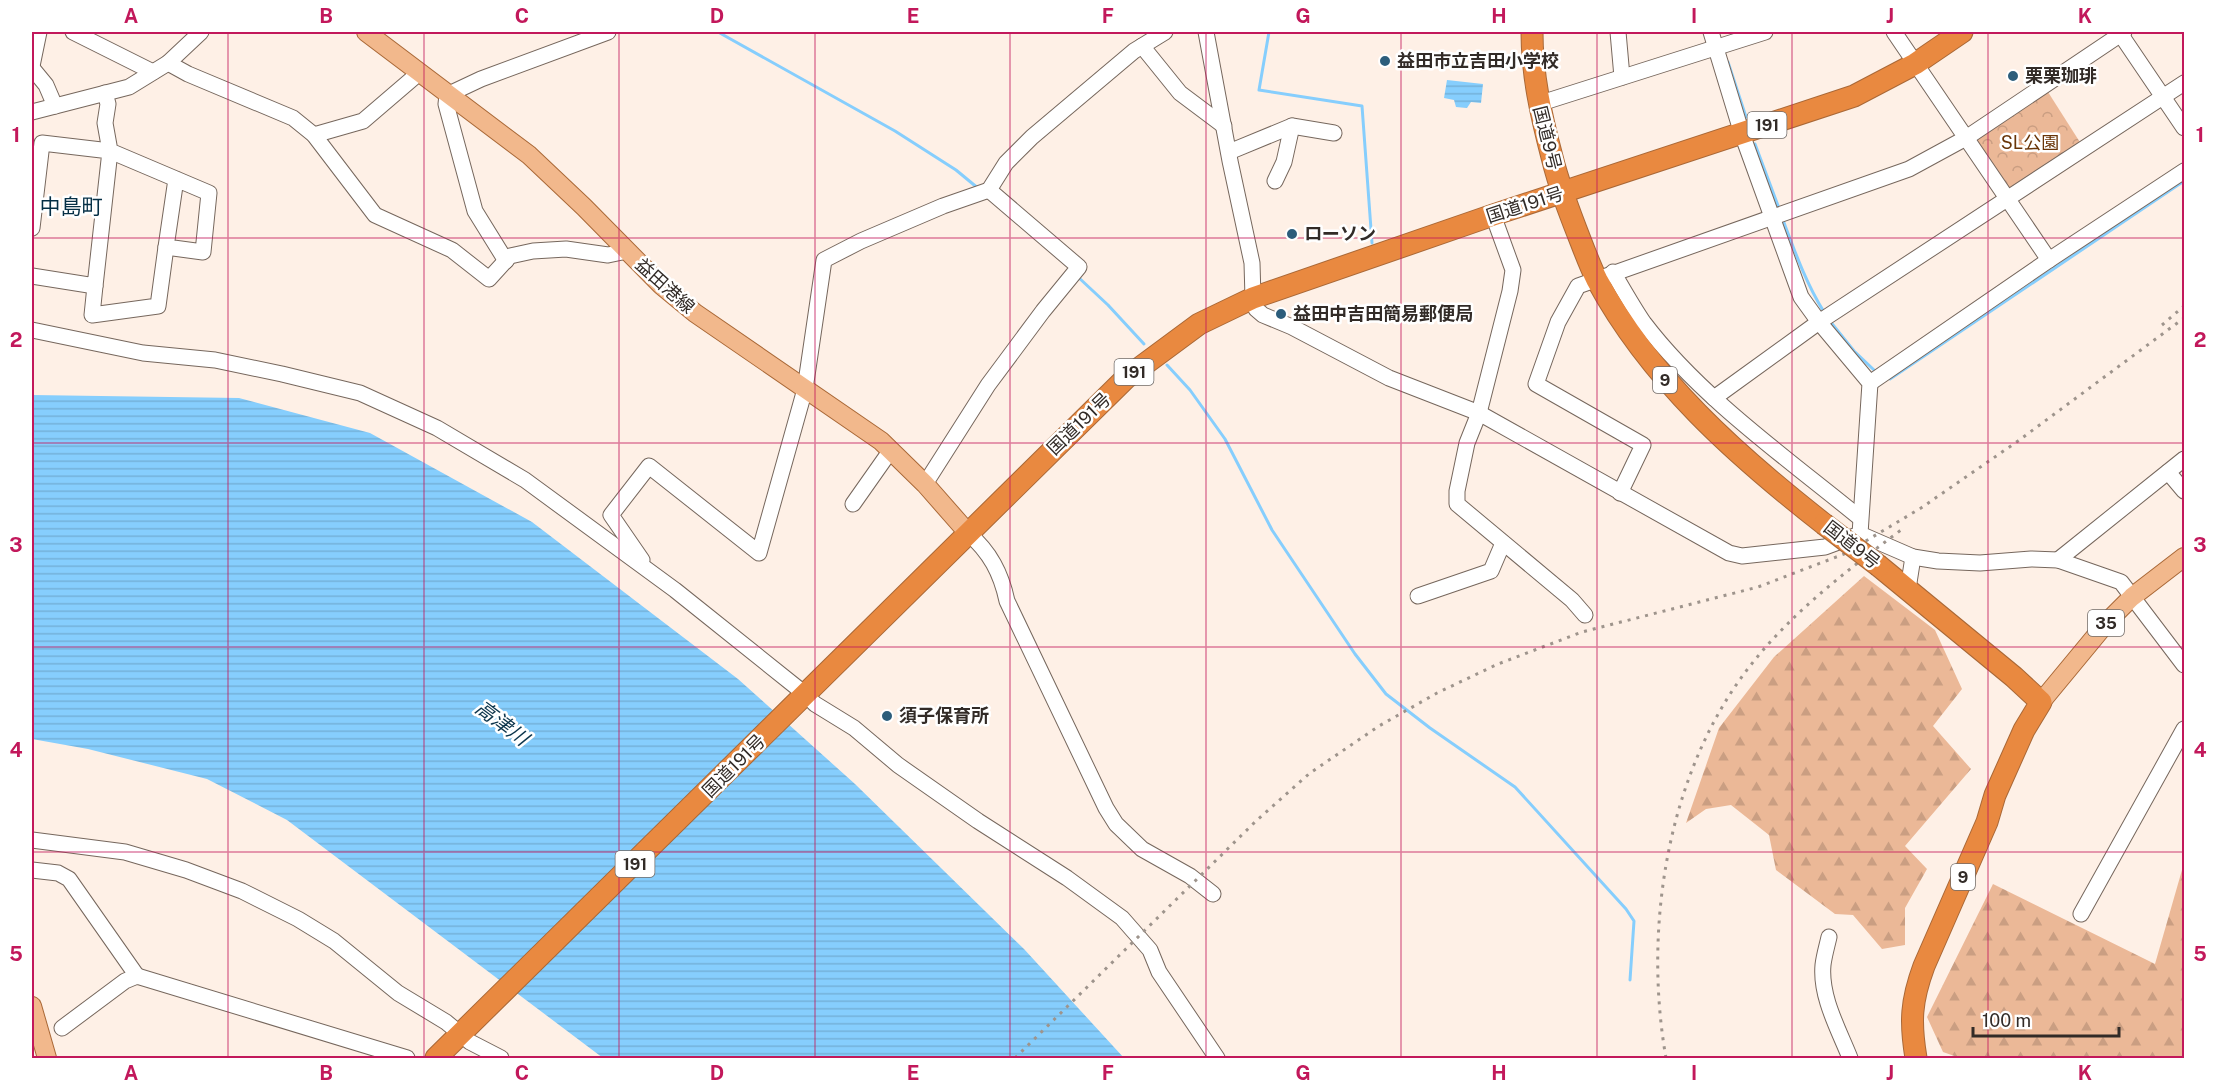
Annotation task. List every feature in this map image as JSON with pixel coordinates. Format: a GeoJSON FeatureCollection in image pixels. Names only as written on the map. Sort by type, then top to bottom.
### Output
{"type":"FeatureCollection","features":[{"type":"Feature","properties":{"kind":"highway","name":"国道9号"},"geometry":{"type":"LineString","coordinates":[[1532,32],[1532,57],[1538,104],[1561,193],[1605,275],[1622,322],[1670,386],[1711,428],[1782,491],[1908,589],[2041,702]]}},
{"type":"Feature","properties":{"kind":"highway","name":"国道191号"},"geometry":{"type":"LineString","coordinates":[[436,1059],[1126,378],[1198,324],[1253,298],[1493,215],[1854,96],[1915,64],[1962,32]]}},
{"type":"Feature","properties":{"kind":"highway","name":"9"},"geometry":{"type":"LineString","coordinates":[[1916,1059],[1911,1019],[1918,983],[2019,741],[2041,702]]}},
{"type":"Feature","properties":{"kind":"main road","name":"益田港線"},"geometry":{"type":"LineString","coordinates":[[366,32],[529,155],[661,285],[695,313],[881,441],[925,484],[968,533]]}},
{"type":"Feature","properties":{"kind":"main road","name":"35"},"geometry":{"type":"LineString","coordinates":[[2041,702],[2108,621],[2132,597],[2184,557]]}},
{"type":"Feature","properties":{"kind":"main road"},"geometry":{"type":"LineString","coordinates":[[32,1006],[47,1059]]}},
{"type":"Feature","properties":{"kind":"street"},"geometry":{"type":"LineString","coordinates":[[39,32],[32,67],[46,85],[55,106]]}},
{"type":"Feature","properties":{"kind":"street"},"geometry":{"type":"LineString","coordinates":[[73,32],[98,37],[153,72]]}},
{"type":"Feature","properties":{"kind":"street"},"geometry":{"type":"LineString","coordinates":[[32,112],[129,87],[168,63],[201,32]]}},
{"type":"Feature","properties":{"kind":"street"},"geometry":{"type":"LineString","coordinates":[[506,261],[475,211],[446,104],[447,95],[481,79],[608,32]]}},
{"type":"Feature","properties":{"kind":"street"},"geometry":{"type":"LineString","coordinates":[[650,572],[611,515],[650,466],[759,553],[805,389],[824,260],[861,241],[933,210],[989,190],[1005,163],[1032,137],[1142,46],[1165,32]]}},
{"type":"Feature","properties":{"kind":"street"},"geometry":{"type":"LineString","coordinates":[[1206,32],[1228,152],[1252,263],[1253,298],[1256,309],[1263,315],[1292,327],[1389,378],[1479,414],[1716,548],[1742,556],[1825,547],[1860,534],[1913,557],[1938,561],[1980,563],[2031,559],[2058,560],[2121,582],[2182,659]]}},
{"type":"Feature","properties":{"kind":"street"},"geometry":{"type":"LineString","coordinates":[[1618,32],[1622,77]]}},
{"type":"Feature","properties":{"kind":"street"},"geometry":{"type":"LineString","coordinates":[[1711,32],[1742,134],[1774,217],[1801,297],[1870,383],[1860,534]]}},
{"type":"Feature","properties":{"kind":"street"},"geometry":{"type":"LineString","coordinates":[[1538,104],[1765,32]]}},
{"type":"Feature","properties":{"kind":"street"},"geometry":{"type":"LineString","coordinates":[[1894,32],[2049,260]]}},
{"type":"Feature","properties":{"kind":"street"},"geometry":{"type":"LineString","coordinates":[[1620,494],[1643,445],[1536,384],[1558,322],[1578,286],[1909,169],[1965,138],[2121,32],[2184,128]]}},
{"type":"Feature","properties":{"kind":"street"},"geometry":{"type":"LineString","coordinates":[[1142,46],[1180,93],[1224,126]]}},
{"type":"Feature","properties":{"kind":"street"},"geometry":{"type":"LineString","coordinates":[[168,63],[188,74],[293,118],[314,135],[375,215],[452,250],[489,279],[510,256],[533,251],[566,249],[608,255],[627,251]]}},
{"type":"Feature","properties":{"kind":"street"},"geometry":{"type":"LineString","coordinates":[[314,135],[363,121],[419,73]]}},
{"type":"Feature","properties":{"kind":"street"},"geometry":{"type":"LineString","coordinates":[[1714,398],[1819,322],[2184,83]]}},
{"type":"Feature","properties":{"kind":"street"},"geometry":{"type":"LineString","coordinates":[[105,93],[108,104],[105,123],[111,151],[92,315],[158,306],[176,179]]}},
{"type":"Feature","properties":{"kind":"street"},"geometry":{"type":"LineString","coordinates":[[1228,152],[1292,126],[1334,133]]}},
{"type":"Feature","properties":{"kind":"street"},"geometry":{"type":"LineString","coordinates":[[1275,181],[1284,162],[1292,126]]}},
{"type":"Feature","properties":{"kind":"street"},"geometry":{"type":"LineString","coordinates":[[32,228],[42,143],[111,151],[209,193],[203,252],[166,247]]}},
{"type":"Feature","properties":{"kind":"street"},"geometry":{"type":"LineString","coordinates":[[1870,383],[2184,171]]}},
{"type":"Feature","properties":{"kind":"street"},"geometry":{"type":"LineString","coordinates":[[925,484],[988,385],[1079,267],[989,190]]}},
{"type":"Feature","properties":{"kind":"street"},"geometry":{"type":"LineString","coordinates":[[1493,215],[1513,270],[1510,291],[1479,414],[1467,443],[1457,491],[1457,504],[1572,600],[1585,615]]}},
{"type":"Feature","properties":{"kind":"street"},"geometry":{"type":"LineString","coordinates":[[1605,275],[1675,359],[1714,398],[1860,518]]}},
{"type":"Feature","properties":{"kind":"street"},"geometry":{"type":"LineString","coordinates":[[32,276],[95,286]]}},
{"type":"Feature","properties":{"kind":"street"},"geometry":{"type":"LineString","coordinates":[[32,330],[142,353],[215,360],[360,393],[437,428],[525,480],[650,572],[816,705],[854,728],[898,765],[960,809],[1067,878],[1122,918],[1150,950],[1159,972],[1217,1059]]}},
{"type":"Feature","properties":{"kind":"street"},"geometry":{"type":"LineString","coordinates":[[853,504],[891,450]]}},
{"type":"Feature","properties":{"kind":"street"},"geometry":{"type":"LineString","coordinates":[[2058,560],[2184,459]]}},
{"type":"Feature","properties":{"kind":"street"},"geometry":{"type":"LineString","coordinates":[[2168,472],[2184,491]]}},
{"type":"Feature","properties":{"kind":"street"},"geometry":{"type":"LineString","coordinates":[[968,533],[983,546],[1002,580],[1007,601],[1116,824],[1142,849],[1190,876],[1213,894]]}},
{"type":"Feature","properties":{"kind":"street"},"geometry":{"type":"LineString","coordinates":[[1418,596],[1491,571],[1503,543]]}},
{"type":"Feature","properties":{"kind":"street"},"geometry":{"type":"LineString","coordinates":[[1908,589],[1913,557]]}},
{"type":"Feature","properties":{"kind":"street"},"geometry":{"type":"LineString","coordinates":[[2081,914],[2184,729]]}},
{"type":"Feature","properties":{"kind":"street"},"geometry":{"type":"LineString","coordinates":[[32,840],[125,852],[186,870],[242,891],[298,919],[334,941],[398,993],[463,1032],[470,1042],[501,1059]]}},
{"type":"Feature","properties":{"kind":"street"},"geometry":{"type":"LineString","coordinates":[[32,870],[58,873],[69,879],[137,976],[407,1059]]}},
{"type":"Feature","properties":{"kind":"street"},"geometry":{"type":"LineString","coordinates":[[1829,937],[1822,967],[1825,995],[1850,1059]]}},
{"type":"Feature","properties":{"kind":"street"},"geometry":{"type":"LineString","coordinates":[[62,1028],[125,981],[137,976]]}},
{"type":"Feature","properties":{"kind":"green space","name":"SL公園"},"geometry":{"type":"Polygon","coordinates":[[[2048,92],[2083,147],[2012,194],[1976,140],[2048,92]]]}},
{"type":"Feature","properties":{"kind":"green space"},"geometry":{"type":"Polygon","coordinates":[[[1864,576],[1935,630],[1962,689],[1933,726],[1971,769],[1905,846],[1927,869],[1905,908],[1905,945],[1882,949],[1853,915],[1835,914],[1776,870],[1769,835],[1731,805],[1706,809],[1686,823],[1719,728],[1774,657],[1864,576]]]}},
{"type":"Feature","properties":{"kind":"green space"},"geometry":{"type":"Polygon","coordinates":[[[2184,863],[2184,1058],[1960,1058],[1943,1052],[1927,1017],[1993,884],[2155,964],[2184,863]]]}},
{"type":"Feature","properties":{"kind":"water"},"geometry":{"type":"Polygon","coordinates":[[[1447,80],[1483,84],[1481,103],[1471,102],[1467,108],[1456,107],[1454,100],[1444,98],[1447,80]]]}},
{"type":"Feature","properties":{"kind":"water","name":"高津川"},"geometry":{"type":"Polygon","coordinates":[[[32,395],[239,398],[370,433],[532,522],[738,679],[855,784],[1024,949],[1124,1058],[603,1058],[287,820],[207,779],[88,749],[32,739],[32,395]]]}},
{"type":"Feature","properties":{"kind":"waterway"},"geometry":{"type":"LineString","coordinates":[[718,32],[895,131],[956,170],[979,189]]}},
{"type":"Feature","properties":{"kind":"waterway"},"geometry":{"type":"LineString","coordinates":[[1269,32],[1259,90],[1362,106],[1372,243]]}},
{"type":"Feature","properties":{"kind":"waterway"},"geometry":{"type":"LineString","coordinates":[[1728,62],[1746,117]]}},
{"type":"Feature","properties":{"kind":"waterway"},"geometry":{"type":"LineString","coordinates":[[1755,144],[1780,211]]}},
{"type":"Feature","properties":{"kind":"waterway"},"geometry":{"type":"LineString","coordinates":[[1890,379],[2184,181]]}},
{"type":"Feature","properties":{"kind":"waterway"},"geometry":{"type":"LineString","coordinates":[[1783,220],[1806,279],[1824,312]]}},
{"type":"Feature","properties":{"kind":"waterway"},"geometry":{"type":"LineString","coordinates":[[1078,277],[1144,344]]}},
{"type":"Feature","properties":{"kind":"waterway"},"geometry":{"type":"LineString","coordinates":[[1829,320],[1854,351],[1874,370]]}},
{"type":"Feature","properties":{"kind":"waterway"},"geometry":{"type":"LineString","coordinates":[[1167,365],[1190,390],[1225,439],[1272,530],[1355,654],[1386,694],[1430,728],[1515,787],[1626,909],[1634,921],[1630,980]]}},
{"type":"Feature","properties":{"kind":"railway"},"geometry":{"type":"LineString","coordinates":[[2162,325],[2184,306]]}},
{"type":"Feature","properties":{"kind":"railway"},"geometry":{"type":"LineString","coordinates":[[1015,1058],[1256,821],[1310,773],[1379,726],[1437,693],[1498,664],[1582,632],[1758,587],[1844,554],[1921,508],[2018,441],[2184,318]]}},
{"type":"Feature","properties":{"kind":"railway"},"geometry":{"type":"LineString","coordinates":[[1666,1058],[1660,1008],[1658,957],[1661,905],[1668,853],[1681,802],[1699,754],[1722,708],[1750,666],[1784,627],[1823,592],[1905,527]]}},
{"type":"Feature","properties":{"kind":"place","name":"益田市立吉田小学校"},"geometry":{"type":"Point","coordinates":[1385,61]}},
{"type":"Feature","properties":{"kind":"place","name":"栗栗珈琲"},"geometry":{"type":"Point","coordinates":[2013,76]}},
{"type":"Feature","properties":{"kind":"place","name":"ローソン"},"geometry":{"type":"Point","coordinates":[1292,234]}},
{"type":"Feature","properties":{"kind":"place","name":"益田中吉田簡易郵便局"},"geometry":{"type":"Point","coordinates":[1281,314]}},
{"type":"Feature","properties":{"kind":"place","name":"須子保育所"},"geometry":{"type":"Point","coordinates":[887,716]}},
{"type":"Feature","properties":{"kind":"district","name":"中島町"},"geometry":{"type":"Point","coordinates":[71,207]}}]}
